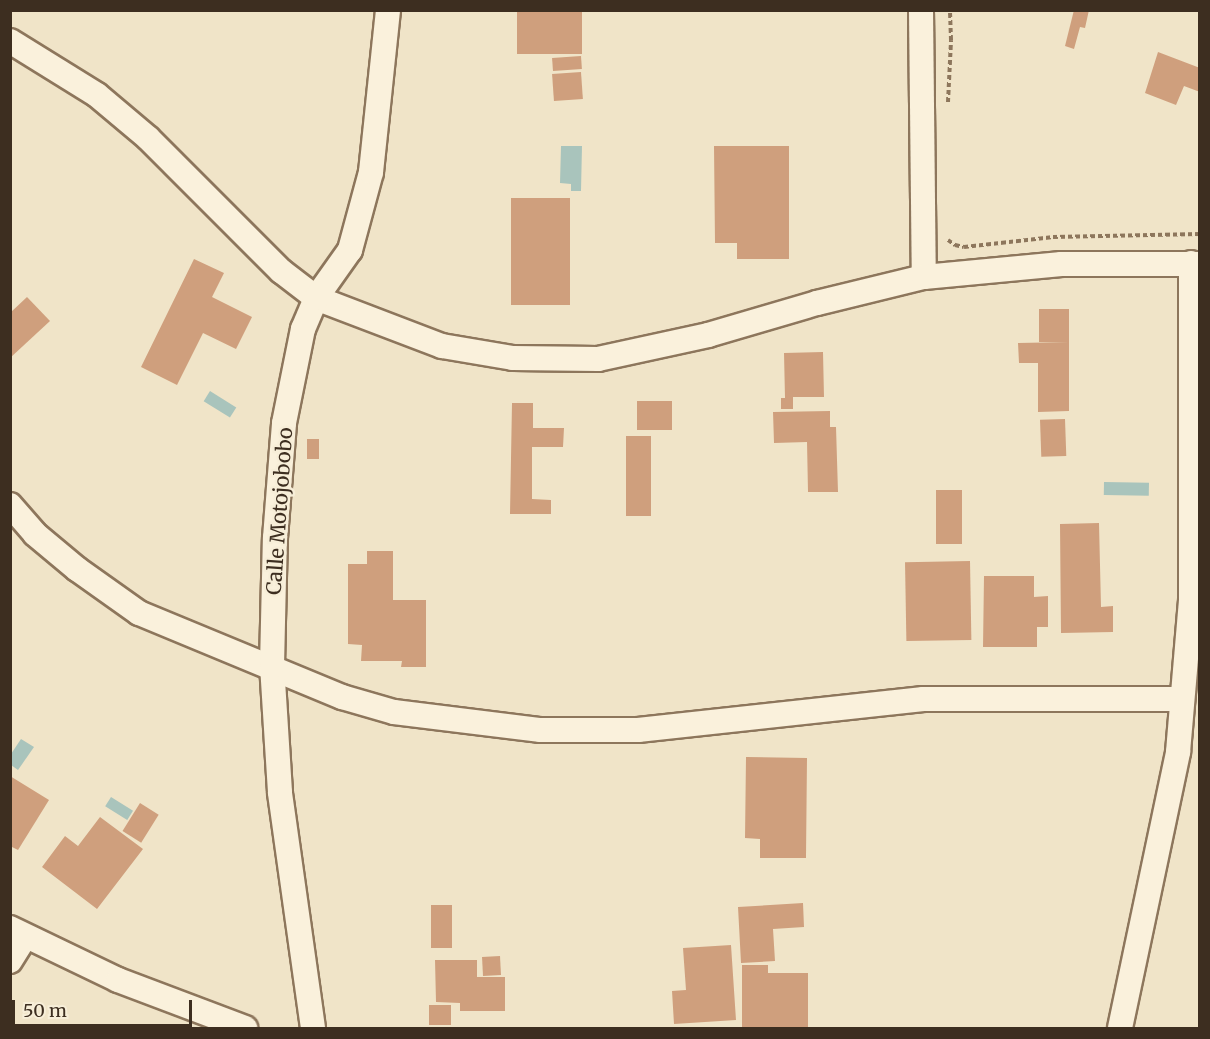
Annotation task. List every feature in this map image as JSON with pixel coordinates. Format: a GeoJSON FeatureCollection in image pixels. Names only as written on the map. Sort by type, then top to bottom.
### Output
{"type":"FeatureCollection","features":[{"type":"Feature","properties":{"kind":"street","name":"Calle Motojobobo"},"geometry":{"type":"LineString","coordinates":[[314,1029],[280,792],[272,666],[275,538],[285,423],[303,329],[316,298],[350,250],[371,172],[388,10]]}},
{"type":"Feature","properties":{"kind":"street"},"geometry":{"type":"LineString","coordinates":[[921,10],[924,277]]}},
{"type":"Feature","properties":{"kind":"street"},"geometry":{"type":"LineString","coordinates":[[10,41],[97,95],[148,138],[282,271],[316,298],[442,346],[513,358],[598,359],[708,335],[817,303],[924,277],[1061,264],[1195,264],[1191,601],[1178,752],[1120,1029]]}},
{"type":"Feature","properties":{"kind":"street"},"geometry":{"type":"LineString","coordinates":[[10,505],[36,534],[77,569],[139,614],[272,666],[342,697],[394,712],[541,730],[638,730],[923,699],[1182,699]]}},
{"type":"Feature","properties":{"kind":"street"},"geometry":{"type":"LineString","coordinates":[[10,961],[18,933],[118,980],[245,1029]]}},
{"type":"Feature","properties":{"kind":"path"},"geometry":{"type":"LineString","coordinates":[[946,110],[951,40],[950,10]]}},
{"type":"Feature","properties":{"kind":"path"},"geometry":{"type":"LineString","coordinates":[[944,233],[955,245],[964,247],[1053,237],[1200,234]]}},
{"type":"Feature","properties":{"kind":"water"},"geometry":{"type":"Polygon","coordinates":[[[561,146],[582,146],[581,191],[571,191],[571,184],[560,183],[561,146]]]}},
{"type":"Feature","properties":{"kind":"water"},"geometry":{"type":"Polygon","coordinates":[[[210,391],[236,407],[230,418],[204,401],[210,391]]]}},
{"type":"Feature","properties":{"kind":"water"},"geometry":{"type":"Polygon","coordinates":[[[1104,482],[1149,483],[1149,496],[1104,495],[1104,482]]]}},
{"type":"Feature","properties":{"kind":"water"},"geometry":{"type":"Polygon","coordinates":[[[21,739],[34,747],[18,770],[11,765],[11,754],[21,739]]]}},
{"type":"Feature","properties":{"kind":"water"},"geometry":{"type":"Polygon","coordinates":[[[111,797],[133,811],[127,820],[105,806],[111,797]]]}},
{"type":"Feature","properties":{"kind":"building"},"geometry":{"type":"Polygon","coordinates":[[[517,10],[582,10],[582,54],[517,54],[517,10]]]}},
{"type":"Feature","properties":{"kind":"building"},"geometry":{"type":"Polygon","coordinates":[[[1074,10],[1089,10],[1085,28],[1080,27],[1074,49],[1065,46],[1074,10]]]}},
{"type":"Feature","properties":{"kind":"building"},"geometry":{"type":"Polygon","coordinates":[[[1158,52],[1200,68],[1200,92],[1184,86],[1176,105],[1145,93],[1158,52]]]}},
{"type":"Feature","properties":{"kind":"building"},"geometry":{"type":"Polygon","coordinates":[[[581,56],[582,69],[553,71],[552,58],[581,56]]]}},
{"type":"Feature","properties":{"kind":"building"},"geometry":{"type":"Polygon","coordinates":[[[581,72],[583,99],[554,101],[552,74],[581,72]]]}},
{"type":"Feature","properties":{"kind":"building"},"geometry":{"type":"Polygon","coordinates":[[[714,146],[789,146],[789,259],[737,259],[737,243],[715,243],[714,146]]]}},
{"type":"Feature","properties":{"kind":"building"},"geometry":{"type":"Polygon","coordinates":[[[511,198],[570,198],[570,305],[511,305],[511,198]]]}},
{"type":"Feature","properties":{"kind":"building"},"geometry":{"type":"Polygon","coordinates":[[[194,259],[224,273],[212,297],[252,317],[236,349],[203,333],[177,385],[141,367],[194,259]]]}},
{"type":"Feature","properties":{"kind":"building"},"geometry":{"type":"Polygon","coordinates":[[[27,297],[50,321],[10,358],[10,313],[27,297]]]}},
{"type":"Feature","properties":{"kind":"building"},"geometry":{"type":"Polygon","coordinates":[[[1039,309],[1069,309],[1069,342],[1039,342],[1039,309]]]}},
{"type":"Feature","properties":{"kind":"building"},"geometry":{"type":"Polygon","coordinates":[[[1069,342],[1069,411],[1038,412],[1038,363],[1019,363],[1018,343],[1069,342]]]}},
{"type":"Feature","properties":{"kind":"building"},"geometry":{"type":"Polygon","coordinates":[[[823,352],[824,397],[793,397],[793,409],[781,409],[781,398],[785,398],[784,353],[823,352]]]}},
{"type":"Feature","properties":{"kind":"building"},"geometry":{"type":"Polygon","coordinates":[[[637,401],[672,401],[672,430],[637,430],[637,401]]]}},
{"type":"Feature","properties":{"kind":"building"},"geometry":{"type":"Polygon","coordinates":[[[512,403],[533,403],[533,428],[564,428],[563,447],[532,447],[532,499],[551,500],[551,514],[510,514],[512,403]]]}},
{"type":"Feature","properties":{"kind":"building"},"geometry":{"type":"Polygon","coordinates":[[[830,411],[830,427],[836,427],[838,492],[808,492],[807,442],[774,443],[773,412],[830,411]]]}},
{"type":"Feature","properties":{"kind":"building"},"geometry":{"type":"Polygon","coordinates":[[[1065,419],[1066,456],[1041,457],[1040,420],[1065,419]]]}},
{"type":"Feature","properties":{"kind":"building"},"geometry":{"type":"Polygon","coordinates":[[[626,436],[651,436],[651,516],[626,516],[626,436]]]}},
{"type":"Feature","properties":{"kind":"building"},"geometry":{"type":"Polygon","coordinates":[[[307,439],[319,439],[319,459],[307,459],[307,439]]]}},
{"type":"Feature","properties":{"kind":"building"},"geometry":{"type":"Polygon","coordinates":[[[936,490],[962,490],[962,544],[936,544],[936,490]]]}},
{"type":"Feature","properties":{"kind":"building"},"geometry":{"type":"Polygon","coordinates":[[[1099,523],[1101,607],[1113,606],[1113,632],[1061,633],[1060,524],[1099,523]]]}},
{"type":"Feature","properties":{"kind":"building"},"geometry":{"type":"Polygon","coordinates":[[[367,551],[393,551],[393,600],[426,600],[426,667],[401,667],[402,661],[361,661],[362,645],[348,644],[348,564],[367,564],[367,551]]]}},
{"type":"Feature","properties":{"kind":"building"},"geometry":{"type":"Polygon","coordinates":[[[970,561],[971,640],[906,641],[905,562],[970,561]]]}},
{"type":"Feature","properties":{"kind":"building"},"geometry":{"type":"Polygon","coordinates":[[[984,576],[1034,576],[1034,597],[1048,596],[1048,627],[1037,627],[1037,647],[983,647],[984,576]]]}},
{"type":"Feature","properties":{"kind":"building"},"geometry":{"type":"Polygon","coordinates":[[[746,757],[807,758],[806,858],[760,858],[760,839],[745,838],[746,757]]]}},
{"type":"Feature","properties":{"kind":"building"},"geometry":{"type":"Polygon","coordinates":[[[10,776],[49,800],[18,850],[10,846],[10,776]]]}},
{"type":"Feature","properties":{"kind":"building"},"geometry":{"type":"Polygon","coordinates":[[[140,803],[159,815],[141,843],[123,831],[140,803]]]}},
{"type":"Feature","properties":{"kind":"building"},"geometry":{"type":"Polygon","coordinates":[[[100,817],[143,849],[97,909],[42,867],[65,836],[78,846],[100,817]]]}},
{"type":"Feature","properties":{"kind":"building"},"geometry":{"type":"Polygon","coordinates":[[[803,903],[804,927],[773,929],[775,961],[741,963],[738,907],[803,903]]]}},
{"type":"Feature","properties":{"kind":"building"},"geometry":{"type":"Polygon","coordinates":[[[431,905],[452,905],[452,948],[431,948],[431,905]]]}},
{"type":"Feature","properties":{"kind":"building"},"geometry":{"type":"Polygon","coordinates":[[[731,945],[736,1020],[674,1024],[672,991],[686,990],[683,948],[731,945]]]}},
{"type":"Feature","properties":{"kind":"building"},"geometry":{"type":"Polygon","coordinates":[[[500,956],[501,975],[483,976],[482,957],[500,956]]]}},
{"type":"Feature","properties":{"kind":"building"},"geometry":{"type":"Polygon","coordinates":[[[435,960],[477,960],[477,977],[505,977],[505,1011],[460,1011],[460,1003],[436,1002],[435,960]]]}},
{"type":"Feature","properties":{"kind":"building"},"geometry":{"type":"Polygon","coordinates":[[[742,965],[768,965],[768,973],[808,973],[808,1028],[742,1028],[742,965]]]}},
{"type":"Feature","properties":{"kind":"building"},"geometry":{"type":"Polygon","coordinates":[[[429,1005],[451,1005],[451,1025],[429,1025],[429,1005]]]}}]}
